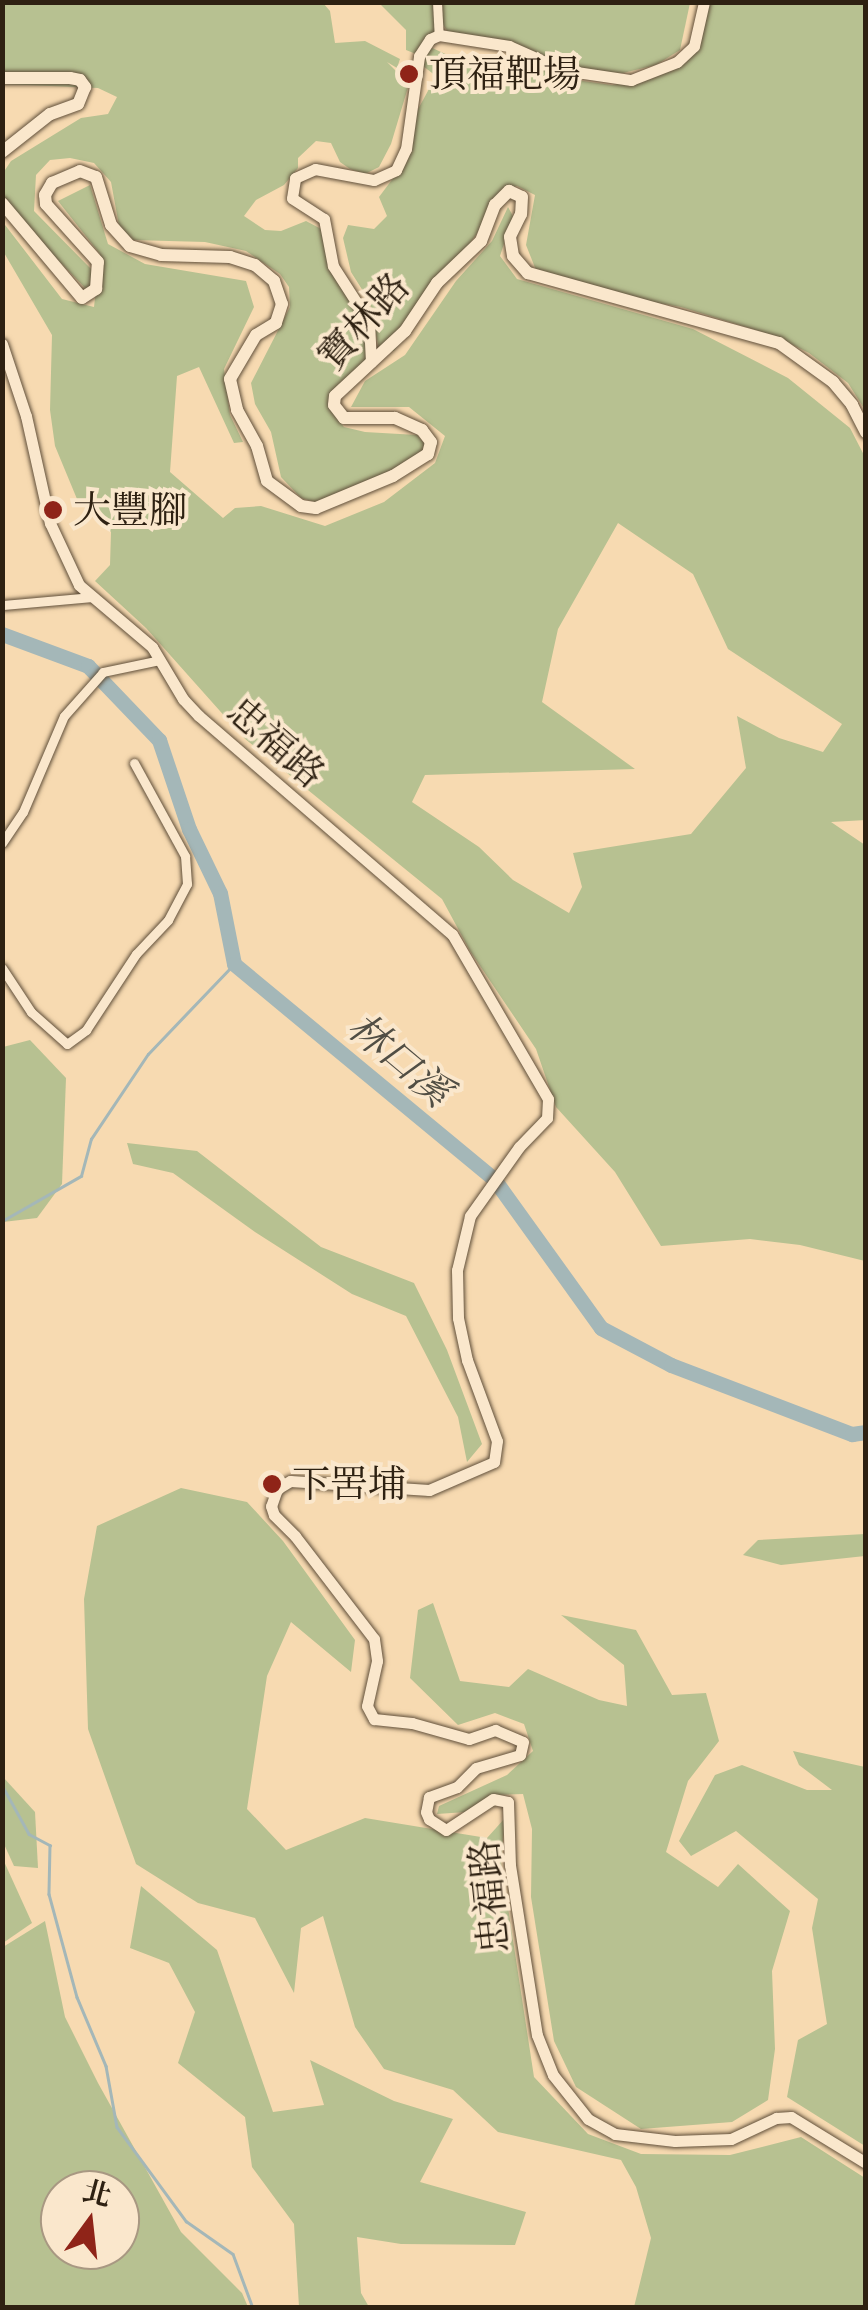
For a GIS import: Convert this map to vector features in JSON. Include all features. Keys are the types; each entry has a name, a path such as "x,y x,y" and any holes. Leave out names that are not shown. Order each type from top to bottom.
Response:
{"main road":[{"path":"2,78 70,78 85,84 78,104 50,114 2,152"},
{"name":"寶林路","path":"2,203 82,298 96,289 98,262 46,204 52,182 80,171 96,178 111,225 130,246 162,255 230,257 255,265 274,281 282,304 276,323 256,335 230,380 237,410 256,446 268,481 302,506 316,508 392,476 428,454 430,442 410,422 357,420 337,412 335,396 405,330 437,282 482,241 495,205 509,191 522,197 520,214 510,236 513,256 528,273 780,343 833,382 866,433"}],"street":[{"path":"436,2 440,34"},
{"path":"371,362 369,322 333,266 324,219 302,209 292,198 295,178 315,169 374,180 396,170 406,149 420,56 430,39 440,34 509,46 562,70 630,80 677,62 694,46 704,2"},
{"name":"忠福路","path":"2,344 26,416 50,524 71,573 91,597 132,625 199,716 452,934 548,1098 547,1118 519,1146 470,1216 456,1283 467,1360 497,1441 494,1462 429,1490 290,1481 278,1489 271,1506 274,1516 295,1536 374,1639 377,1660 368,1706 374,1718 412,1723 469,1740 495,1730 523,1742 520,1755 476,1768 456,1788 428,1797 426,1812 429,1819 446,1830 493,1800 508,1802 510,1866 537,2035 553,2075 588,2119 615,2134 675,2141 731,2139 776,2118 791,2117 866,2164"},
{"path":"2,605 91,597"},
{"path":"2,842 23,812 64,716 104,672 160,660"},
{"path":"2,968 31,1012 67,1044 86,1030 136,954 168,920 187,884 185,856 134,763"}],"green space":[{"path":"3,3 323,3 330,11 335,43 365,41 400,59 397,68 387,62 409,84 391,144 379,167 365,174 350,169 340,162 331,143 316,141 298,158 298,168 284,185 256,200 244,216 265,230 281,231 306,221 325,231 348,297 360,315 368,353 365,368 340,393 337,418 344,427 365,432 417,435 424,443 422,458 322,504 301,498 281,477 271,432 255,404 251,383 290,307 289,287 280,274 246,251 205,242 133,240 120,231 111,182 94,163 70,158 50,160 36,175 34,211 93,271 97,281 87,290 3,203 3,173 11,161 81,118 108,114 117,97 98,88 3,84"},
{"path":"379,3 433,3 437,30 416,54 406,50 406,30"},
{"path":"442,3 690,3 680,50 656,65 623,73 583,71 448,32 441,22"},
{"path":"703,3 865,3 865,410 848,383 809,353 775,336 681,307 607,294 536,270 526,245 535,195 517,186 509,188 394,351 379,350 370,302 351,272 343,238 348,225 374,229 387,216 379,197 397,173 416,113 436,76 423,66 428,46 502,80 516,71 513,61 612,85 651,79 683,63"},
{"path":"90,185 108,244 145,264 246,281 254,307 224,369 230,415 243,442 234,443 199,367 177,376 170,472 223,518 235,508 261,506 325,526 384,502 435,463 445,436 409,407 351,407 365,381 405,355 456,281 492,241 508,207 513,216 500,256 517,279 693,329 788,378 850,428 866,459 866,820 831,822 865,845 865,1261 800,1245 750,1239 661,1246 615,1172 556,1107 536,1049 470,951 442,899 244,738 146,628 95,581 110,565 111,532 77,499 55,446 50,410 52,335 3,251 2,221 62,299 94,307 100,254 58,201","holes":["618,523 693,574 728,649 842,724 823,752 779,738 737,716 746,768 691,834 573,853 582,887 569,913 513,880 479,847 412,802 425,775 635,769 542,702 558,629"]},
{"path":"30,1040 66,1078 62,1184 37,1218 3,1222 3,1047"},
{"path":"127,1143 197,1151 321,1247 414,1283 447,1350 482,1444 467,1462 458,1417 406,1316 352,1294 173,1173 133,1164"},
{"path":"181,1488 247,1502 283,1541 355,1640 351,1672 291,1622 267,1676 247,1809 286,1850 365,1818 487,1838 505,1818 501,1862 534,2077 588,2134 641,2154 730,2155 801,2137 865,2178 865,2307 634,2307 651,2238 636,2187 621,2160 498,2132 453,2090 384,2069 355,2027 323,1916 301,1928 294,1993 255,1918 198,1903 136,1864 88,1729 84,1599 97,1526"},
{"path":"865,1534 865,1556 781,1565 743,1555 758,1540"},
{"path":"433,1603 460,1681 509,1687 528,1669 599,1700 627,1706 624,1665 561,1615 636,1630 672,1695 706,1693 719,1741 688,1781 666,1852 718,1887 738,1864 790,1911 772,1971 775,2049 768,2100 732,2122 641,2129 576,2087 554,2041 531,1897 532,1829 523,1794 494,1795 466,1812 437,1814 439,1806 507,1775 533,1751 524,1724 495,1713 458,1725 410,1678 418,1610"},
{"path":"793,1751 865,1767 865,2146 787,2097 798,2040 827,2024 812,1928 818,1899 736,1831 691,1856 679,1841 715,1775 742,1765 807,1790 832,1790 799,1765"},
{"path":"3,1777 35,1812 38,1868 14,1866 3,1842"},
{"path":"2,1857 32,1923 3,1943 2,1943"},
{"path":"141,1886 217,1950 273,2112 324,2105 310,2060 394,2101 453,2119 420,2182 526,2212 515,2245 401,2244 357,2237 361,2293 369,2307 299,2307 294,2224 252,2167 245,2117 178,2063 195,2012 169,1963 130,1948"},
{"path":"45,1921 65,2017 98,2083 181,2232 242,2293 248,2307 3,2307 3,1947"}],"waterway":[{"name":"林口溪","path":"2,634 88,666 159,740 189,829 220,893 234,964 494,1179 601,1328 671,1365 852,1434 866,1432"},
{"path":"2,1221 81,1176 91,1139 148,1054 234,964"},
{"path":"2,1276 2,1339"},
{"path":"2,1785 29,1834 50,1845 49,1894 77,1997 106,2066 117,2127 186,2221 233,2254 253,2308"}],"place":[{"name":"頂福靶場","path":"409,74"},
{"name":"大豐腳","path":"53,510"},
{"name":"下罟埔","path":"272,1484"}]}
